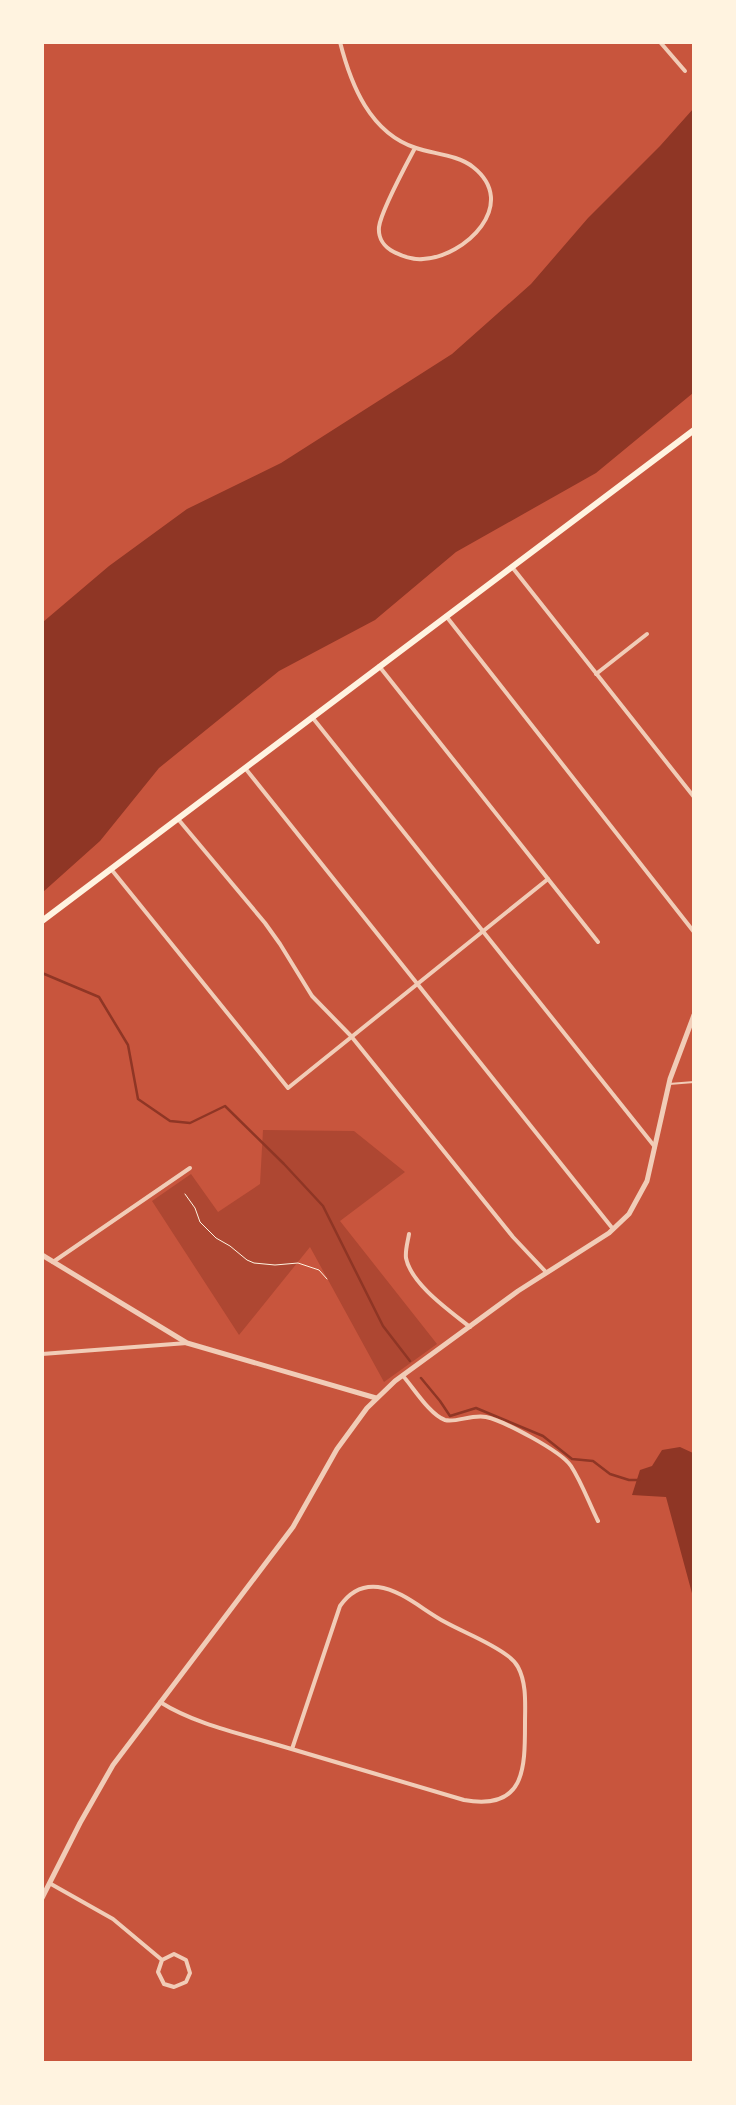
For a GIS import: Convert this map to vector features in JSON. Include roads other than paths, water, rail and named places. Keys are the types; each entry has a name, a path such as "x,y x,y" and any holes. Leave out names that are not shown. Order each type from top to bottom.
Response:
{"main road":[{"path":"42,921 694,430"}],"street":[{"path":"340,42 352,84 366,109 395,137 415,148 469,164 483,178 490,194 488,217 477,232 448,253 422,259 405,256 388,249 379,234 382,218 415,148"},
{"path":"660,42 685,71"},
{"path":"512,567 694,797"},
{"path":"446,616 694,932"},
{"path":"596,674 647,634"},
{"path":"379,666 598,942"},
{"path":"312,717 655,1147"},
{"path":"246,768 613,1229"},
{"path":"178,819 265,924 280,944 312,996 351,1036 507,1230 546,1272"},
{"path":"111,869 288,1088 548,879"},
{"path":"42,1898 51,1884 80,1823 113,1765 288,1533 300,1516 337,1449 356,1421 376,1398 403,1376 546,1272 613,1229 630,1214 642,1193 655,1147 669,1084 694,1016"},
{"path":"53,1262 190,1168"},
{"path":"409,1234 406,1259 419,1281 433,1298 470,1327"},
{"path":"42,1255 187,1343 376,1398"},
{"path":"42,1354 187,1343"},
{"path":"403,1376 434,1412 444,1420 471,1416 486,1417 521,1432 560,1456 570,1465 598,1521"},
{"path":"160,1702 189,1718 292,1749 464,1800 479,1803 503,1797 518,1784 524,1768 525,1695 522,1676 510,1657 437,1618 399,1594 378,1587 362,1588 349,1595 340,1606 292,1749"},
{"path":"51,1884 113,1919 162,1960"},
{"path":"174,1954 186,1960 190,1969 186,1982 174,1987 162,1981 158,1972 162,1960 174,1954"}],"lane":[{"path":"669,1084 694,1082"}],"waterway":[{"path":"42,973 99,997 128,1045 138,1099 170,1121 190,1123 225,1106 284,1164 323,1206 383,1326 410,1361"},
{"path":"421,1378 450,1416 476,1408 543,1436 572,1459 593,1461 610,1474 629,1480 639,1480"}]}
